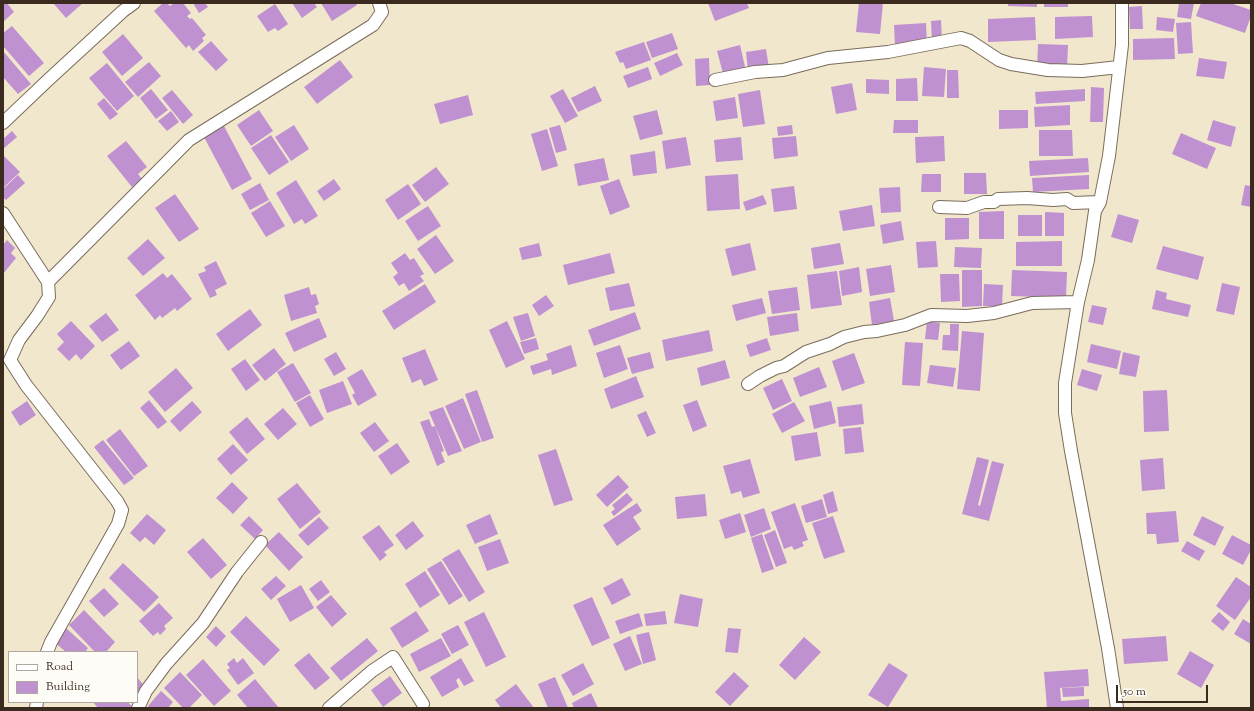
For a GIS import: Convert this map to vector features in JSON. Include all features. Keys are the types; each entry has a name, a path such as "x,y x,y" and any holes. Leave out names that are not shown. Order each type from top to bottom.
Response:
{"street":[{"path":"3,123 76,54 123,11 134,3"},
{"path":"48,282 189,140 373,25 382,12 379,3"},
{"path":"1117,708 1108,648 1071,451 1065,413 1065,383 1078,302 1088,260 1095,211 1100,202 1109,156 1122,45 1122,3"},
{"path":"715,80 756,72 783,70 828,58 888,52 961,38 970,41 999,60 1011,64 1048,70 1082,71 1119,67"},
{"path":"939,207 967,208 984,202 994,202 998,199 1027,198 1053,200 1067,198 1074,203 1100,202"},
{"path":"3,213 48,282 49,297 19,340 10,360 26,385 117,501 122,510 118,524 51,642 47,651"},
{"path":"748,384 776,368 784,366 806,352 830,344 844,336 905,325 931,315 967,316 994,313 1032,302 1078,302"},
{"path":"138,708 146,690 166,664 203,623 237,572 262,542"},
{"path":"329,708 372,671 393,657 423,704"}],"building":[{"path":"3,3 7,3 14,12 3,22"},
{"path":"53,3 83,3 66,18"},
{"path":"163,3 167,3 170,6 174,3 183,3 191,13 187,16 190,19 192,18 206,35 202,38 204,41 193,51 189,45 186,48 154,11"},
{"path":"193,3 205,3 208,7 199,13"},
{"path":"292,3 314,3 317,7 302,18"},
{"path":"321,3 356,3 357,5 332,21"},
{"path":"708,3 747,3 749,8 715,21"},
{"path":"859,3 883,3 880,34 856,32"},
{"path":"1008,3 1037,3 1037,7 1008,6"},
{"path":"1044,3 1068,3 1068,7 1044,7"},
{"path":"1179,3 1194,3 1191,19 1177,17"},
{"path":"1201,3 1230,3 1251,10 1251,16 1245,33 1196,16"},
{"path":"275,4 288,24 278,31 275,28 268,32 257,16"},
{"path":"1142,6 1143,29 1130,29 1129,7"},
{"path":"1092,16 1093,37 1055,39 1055,17"},
{"path":"1035,17 1036,40 988,42 988,19"},
{"path":"1157,17 1175,19 1173,32 1156,30"},
{"path":"941,20 942,40 932,41 931,21"},
{"path":"1191,22 1193,53 1178,54 1176,23"},
{"path":"926,23 927,44 895,46 894,25"},
{"path":"12,26 44,63 29,76 3,46 3,33"},
{"path":"672,33 678,49 652,58 646,42"},
{"path":"123,34 143,58 122,76 102,52"},
{"path":"1174,38 1175,59 1133,60 1133,39"},
{"path":"211,41 228,60 216,71 198,52"},
{"path":"644,42 651,60 626,69 623,62 620,63 615,52"},
{"path":"1038,44 1068,45 1067,69 1037,68"},
{"path":"740,45 746,71 724,77 717,51"},
{"path":"766,49 769,68 748,71 746,52"},
{"path":"3,51 31,84 18,94 3,77"},
{"path":"677,53 683,65 660,76 654,63"},
{"path":"709,58 710,85 696,86 695,59"},
{"path":"1199,58 1227,62 1224,79 1196,76"},
{"path":"340,60 353,77 317,104 304,87"},
{"path":"149,62 161,76 138,97 125,82"},
{"path":"107,63 134,96 117,111 89,78"},
{"path":"648,67 652,79 628,88 623,76"},
{"path":"924,67 946,69 944,97 922,96"},
{"path":"947,70 958,70 959,98 947,98"},
{"path":"917,78 918,101 896,101 896,79"},
{"path":"866,79 889,80 889,94 866,93"},
{"path":"852,83 857,110 836,114 831,87"},
{"path":"595,86 602,101 578,112 571,98"},
{"path":"1091,87 1104,88 1103,122 1090,122"},
{"path":"151,89 168,110 156,119 140,98"},
{"path":"563,89 578,116 565,123 550,96"},
{"path":"1085,89 1085,101 1036,104 1035,92"},
{"path":"172,90 193,115 183,124 162,98"},
{"path":"760,90 765,124 743,127 738,94"},
{"path":"468,95 473,115 440,124 434,104"},
{"path":"735,97 738,118 716,121 713,101"},
{"path":"104,98 118,114 110,120 97,104"},
{"path":"1070,105 1070,125 1035,127 1034,107"},
{"path":"259,110 273,131 251,146 237,125"},
{"path":"657,110 663,134 640,140 633,116"},
{"path":"999,110 1028,110 1028,128 999,129"},
{"path":"171,111 179,122 167,131 158,121"},
{"path":"894,120 918,120 918,133 893,133"},
{"path":"1213,120 1236,127 1231,147 1207,140"},
{"path":"294,125 309,149 291,161 275,137"},
{"path":"560,125 567,150 556,153 549,128"},
{"path":"792,125 793,134 778,136 777,127"},
{"path":"224,126 252,179 232,190 204,137"},
{"path":"547,129 558,166 542,171 531,134"},
{"path":"1039,130 1072,130 1073,156 1039,156"},
{"path":"12,131 17,137 3,149 3,139"},
{"path":"1181,133 1216,148 1207,169 1172,154"},
{"path":"271,135 289,162 269,175 251,148"},
{"path":"796,136 798,156 774,159 772,138"},
{"path":"944,136 945,161 916,163 915,137"},
{"path":"686,137 691,165 666,169 662,141"},
{"path":"741,137 743,160 716,162 714,140"},
{"path":"126,141 147,167 138,174 142,179 132,187 107,156"},
{"path":"655,151 657,173 633,176 630,155"},
{"path":"3,155 20,172 3,188"},
{"path":"604,158 609,180 578,186 574,164"},
{"path":"1088,158 1089,172 1030,176 1029,161"},
{"path":"436,167 449,184 425,202 412,185"},
{"path":"964,173 986,173 987,194 964,194"},
{"path":"738,174 740,209 707,211 705,176"},
{"path":"922,174 941,174 941,192 921,192"},
{"path":"18,175 25,183 6,200 3,197 3,189"},
{"path":"1089,175 1089,189 1033,192 1032,178"},
{"path":"334,179 341,189 324,201 317,191"},
{"path":"619,179 630,207 610,215 600,186"},
{"path":"296,180 318,216 305,224 302,219 294,224 276,193"},
{"path":"260,183 269,200 250,210 241,194"},
{"path":"408,184 421,204 398,220 385,200"},
{"path":"1245,185 1251,186 1251,207 1241,205"},
{"path":"794,186 797,209 774,212 771,189"},
{"path":"900,187 901,212 881,213 879,188"},
{"path":"175,194 199,229 179,242 155,208"},
{"path":"763,195 767,204 746,211 743,202"},
{"path":"270,201 285,226 266,237 251,213"},
{"path":"872,205 875,226 843,231 839,211"},
{"path":"428,206 441,226 418,241 405,221"},
{"path":"1004,211 1004,239 979,239 979,212"},
{"path":"1045,212 1064,213 1064,236 1045,236"},
{"path":"1118,214 1139,220 1132,243 1111,237"},
{"path":"1018,215 1042,215 1042,236 1018,236"},
{"path":"945,218 969,218 969,239 945,240"},
{"path":"901,221 904,240 883,244 880,225"},
{"path":"436,235 454,261 435,274 417,249"},
{"path":"148,239 165,258 143,276 127,258"},
{"path":"7,240 15,248 11,253 16,258 3,274 3,245"},
{"path":"936,241 938,267 918,268 916,242"},
{"path":"1062,241 1062,266 1016,266 1016,242"},
{"path":"539,243 542,256 522,260 519,248"},
{"path":"750,243 756,270 732,276 725,249"},
{"path":"840,243 844,264 814,269 811,248"},
{"path":"1163,246 1204,257 1198,280 1156,269"},
{"path":"955,247 982,248 981,268 954,267"},
{"path":"405,253 410,260 414,258 424,274 420,276 424,281 409,291 404,283 399,286 393,277 398,273 391,263"},
{"path":"610,253 615,273 568,285 563,265"},
{"path":"216,261 227,284 215,290 217,295 210,298 198,274 206,271 204,267"},
{"path":"891,265 895,292 870,296 866,269"},
{"path":"859,267 862,292 842,296 839,271"},
{"path":"962,270 982,270 982,306 962,307"},
{"path":"1012,270 1067,272 1066,298 1011,296"},
{"path":"837,271 842,305 811,309 807,275"},
{"path":"163,273 167,278 172,274 192,299 177,311 175,308 162,318 160,315 155,320 135,295"},
{"path":"940,274 959,274 960,301 941,302"},
{"path":"629,283 635,306 610,311 605,288"},
{"path":"1222,283 1240,287 1234,315 1216,311"},
{"path":"425,284 436,302 394,330 382,311"},
{"path":"984,284 1003,285 1002,306 983,306"},
{"path":"309,287 311,295 316,294 319,304 315,306 317,313 291,321 284,295"},
{"path":"797,287 800,310 772,314 768,291"},
{"path":"1156,290 1167,293 1166,299 1191,305 1188,317 1152,309"},
{"path":"546,295 554,306 539,316 532,305"},
{"path":"762,298 766,313 736,321 732,305"},
{"path":"890,298 894,321 872,325 869,302"},
{"path":"1092,305 1107,308 1103,325 1088,322"},
{"path":"250,309 262,325 228,351 216,334"},
{"path":"635,312 641,329 594,346 588,330"},
{"path":"106,313 119,330 102,342 89,326"},
{"path":"528,313 535,336 521,341 513,317"},
{"path":"797,313 799,331 770,336 767,317"},
{"path":"319,318 327,337 294,352 285,333"},
{"path":"71,321 95,346 81,360 76,354 69,361 57,349 64,342 57,334"},
{"path":"507,321 525,359 506,368 489,330"},
{"path":"927,321 940,323 938,340 925,339"},
{"path":"950,324 959,324 958,351 942,350 943,335 950,335"},
{"path":"709,330 713,351 666,361 662,340"},
{"path":"962,331 984,333 980,391 957,389"},
{"path":"536,338 539,349 524,354 520,342"},
{"path":"767,338 771,350 750,357 746,345"},
{"path":"129,341 140,356 121,370 110,355"},
{"path":"905,342 923,343 920,386 902,385"},
{"path":"1091,344 1121,351 1117,369 1087,362"},
{"path":"571,345 577,366 552,375 551,369 533,375 530,366 548,360 546,354"},
{"path":"620,345 628,369 604,378 596,353"},
{"path":"274,348 286,364 265,381 252,365"},
{"path":"425,349 438,380 424,386 421,379 412,383 402,358"},
{"path":"336,352 346,369 334,376 324,359"},
{"path":"650,352 654,368 632,374 627,358"},
{"path":"1123,352 1140,356 1136,377 1119,374"},
{"path":"854,353 865,383 842,391 832,361"},
{"path":"245,359 260,380 246,391 231,369"},
{"path":"725,360 730,378 701,386 697,368"},
{"path":"293,363 311,393 295,402 277,372"},
{"path":"930,365 956,368 953,387 927,383"},
{"path":"819,367 827,387 800,397 793,378"},
{"path":"176,368 193,388 165,412 148,392"},
{"path":"362,369 377,395 358,406 352,395 355,393 347,378"},
{"path":"1082,369 1102,375 1097,391 1077,385"},
{"path":"636,376 644,397 611,409 604,389"},
{"path":"782,379 792,401 773,410 763,388"},
{"path":"343,381 352,404 327,413 319,390"},
{"path":"477,390 494,438 482,442 465,394"},
{"path":"1167,390 1169,431 1144,432 1143,391"},
{"path":"310,395 324,419 310,427 296,403"},
{"path":"463,398 481,442 464,449 445,406"},
{"path":"149,400 167,422 158,429 140,408"},
{"path":"697,400 707,426 693,432 683,405"},
{"path":"27,401 36,415 20,426 11,412"},
{"path":"192,401 202,412 180,432 170,421"},
{"path":"831,401 836,423 814,429 809,406"},
{"path":"794,402 805,421 782,433 772,414"},
{"path":"862,404 864,424 839,427 837,407"},
{"path":"443,407 462,451 448,456 429,412"},
{"path":"283,408 297,424 278,440 264,424"},
{"path":"646,411 656,433 647,437 637,415"},
{"path":"247,417 265,439 247,454 229,432"},
{"path":"429,419 432,427 435,426 444,451 441,452 445,462 437,466 420,422"},
{"path":"375,422 389,441 374,452 360,433"},
{"path":"861,427 864,452 845,454 843,429"},
{"path":"120,429 148,466 134,476 106,440"},
{"path":"817,432 821,456 795,461 791,436"},
{"path":"103,440 134,478 124,485 94,447"},
{"path":"397,443 410,462 391,475 378,456"},
{"path":"233,444 248,460 231,475 217,459"},
{"path":"556,449 573,500 554,506 538,455"},
{"path":"977,457 989,460 978,505 980,506 992,461 1004,464 989,521 962,514"},
{"path":"1163,458 1165,489 1142,491 1140,460"},
{"path":"750,459 760,493 743,498 741,491 731,494 723,466"},
{"path":"618,475 629,487 607,507 596,495"},
{"path":"232,482 248,498 233,514 216,498"},
{"path":"297,483 321,512 300,529 277,499"},
{"path":"833,491 838,511 828,514 823,495"},
{"path":"627,493 633,500 614,516 611,512 615,509 612,505"},
{"path":"705,494 707,516 677,519 675,497"},
{"path":"822,499 827,517 806,523 801,506"},
{"path":"637,503 642,511 633,517 641,529 617,546 603,525"},
{"path":"795,503 808,540 802,542 804,546 794,550 792,546 784,549 771,512"},
{"path":"764,508 771,529 751,537 744,515"},
{"path":"1176,511 1179,542 1157,544 1156,534 1147,534 1146,513"},
{"path":"740,513 746,532 725,539 719,520"},
{"path":"147,514 166,530 154,545 145,537 140,542 130,533"},
{"path":"490,514 498,534 475,544 466,525"},
{"path":"249,516 263,530 255,539 240,525"},
{"path":"833,516 845,552 824,559 812,523"},
{"path":"1202,516 1224,527 1215,546 1193,535"},
{"path":"319,517 329,528 308,546 298,535"},
{"path":"413,521 424,536 406,550 395,535"},
{"path":"379,525 394,545 384,552 387,555 380,561 362,537"},
{"path":"775,530 787,563 776,567 764,535"},
{"path":"279,532 303,557 289,571 265,545"},
{"path":"762,534 774,569 762,573 751,538"},
{"path":"1232,535 1251,545 1251,550 1243,565 1222,554"},
{"path":"203,538 227,565 211,579 187,552"},
{"path":"500,539 509,563 487,571 478,547"},
{"path":"1187,541 1205,551 1199,561 1181,551"},
{"path":"459,549 485,592 469,602 442,559"},
{"path":"441,561 463,596 449,605 427,569"},
{"path":"123,563 159,597 144,612 109,578"},
{"path":"425,571 440,595 420,608 405,584"},
{"path":"276,576 286,586 271,600 261,589"},
{"path":"1236,577 1251,587 1251,597 1235,620 1216,606"},
{"path":"622,578 631,595 612,605 603,588"},
{"path":"321,580 330,592 318,601 309,589"},
{"path":"301,585 314,608 290,622 277,599"},
{"path":"104,588 119,604 104,617 89,601"},
{"path":"680,594 703,599 698,627 674,623"},
{"path":"331,595 347,614 332,627 316,607"},
{"path":"592,597 610,638 592,646 573,605"},
{"path":"159,603 173,618 164,626 166,629 160,635 158,632 153,636 139,621"},
{"path":"84,610 115,642 107,651 94,651 69,625"},
{"path":"416,611 429,631 402,648 390,628"},
{"path":"665,611 667,624 646,626 644,614"},
{"path":"484,612 506,657 486,667 464,622"},
{"path":"1219,612 1230,622 1223,631 1211,621"},
{"path":"639,613 643,626 620,634 615,621"},
{"path":"246,616 280,650 264,666 230,632"},
{"path":"1243,619 1251,624 1251,644 1234,634"},
{"path":"458,625 469,645 452,654 441,634"},
{"path":"216,626 226,636 216,647 206,637"},
{"path":"66,628 88,648 86,651 65,651 54,642"},
{"path":"728,628 741,629 738,653 725,652"},
{"path":"649,632 656,660 643,664 636,635"},
{"path":"630,636 642,664 625,671 613,644"},
{"path":"1166,636 1168,661 1124,664 1122,639"},
{"path":"804,637 821,652 795,680 779,665"},
{"path":"367,638 378,651 341,681 330,668"},
{"path":"441,638 451,656 419,672 410,654"},
{"path":"1190,651 1214,665 1201,688 1177,674"},
{"path":"309,653 330,678 315,690 294,665"},
{"path":"234,658 237,663 243,658 254,673 238,685 227,670 230,668 227,664"},
{"path":"461,658 474,681 464,686 459,678 456,680 459,687 442,697 430,677"},
{"path":"203,659 231,691 214,706 186,675"},
{"path":"583,663 594,684 573,696 561,675"},
{"path":"889,663 908,675 888,707 868,695"},
{"path":"1088,669 1089,686 1060,688 1061,701 1089,699 1089,708 1047,708 1044,672"},
{"path":"180,672 202,695 189,708 183,708 164,688"},
{"path":"734,672 749,686 730,706 715,692"},
{"path":"390,676 402,693 383,707 371,690"},
{"path":"555,677 568,708 548,708 538,684"},
{"path":"138,678 145,687 138,693"},
{"path":"255,679 279,708 248,708 237,695"},
{"path":"516,684 534,708 501,708 495,700"},
{"path":"1084,687 1084,696 1063,697 1062,688"},
{"path":"161,691 173,702 168,708 150,708 148,706"},
{"path":"591,693 598,708 574,708 572,703"},
{"path":"94,703 129,703 133,708 98,708"}]}
